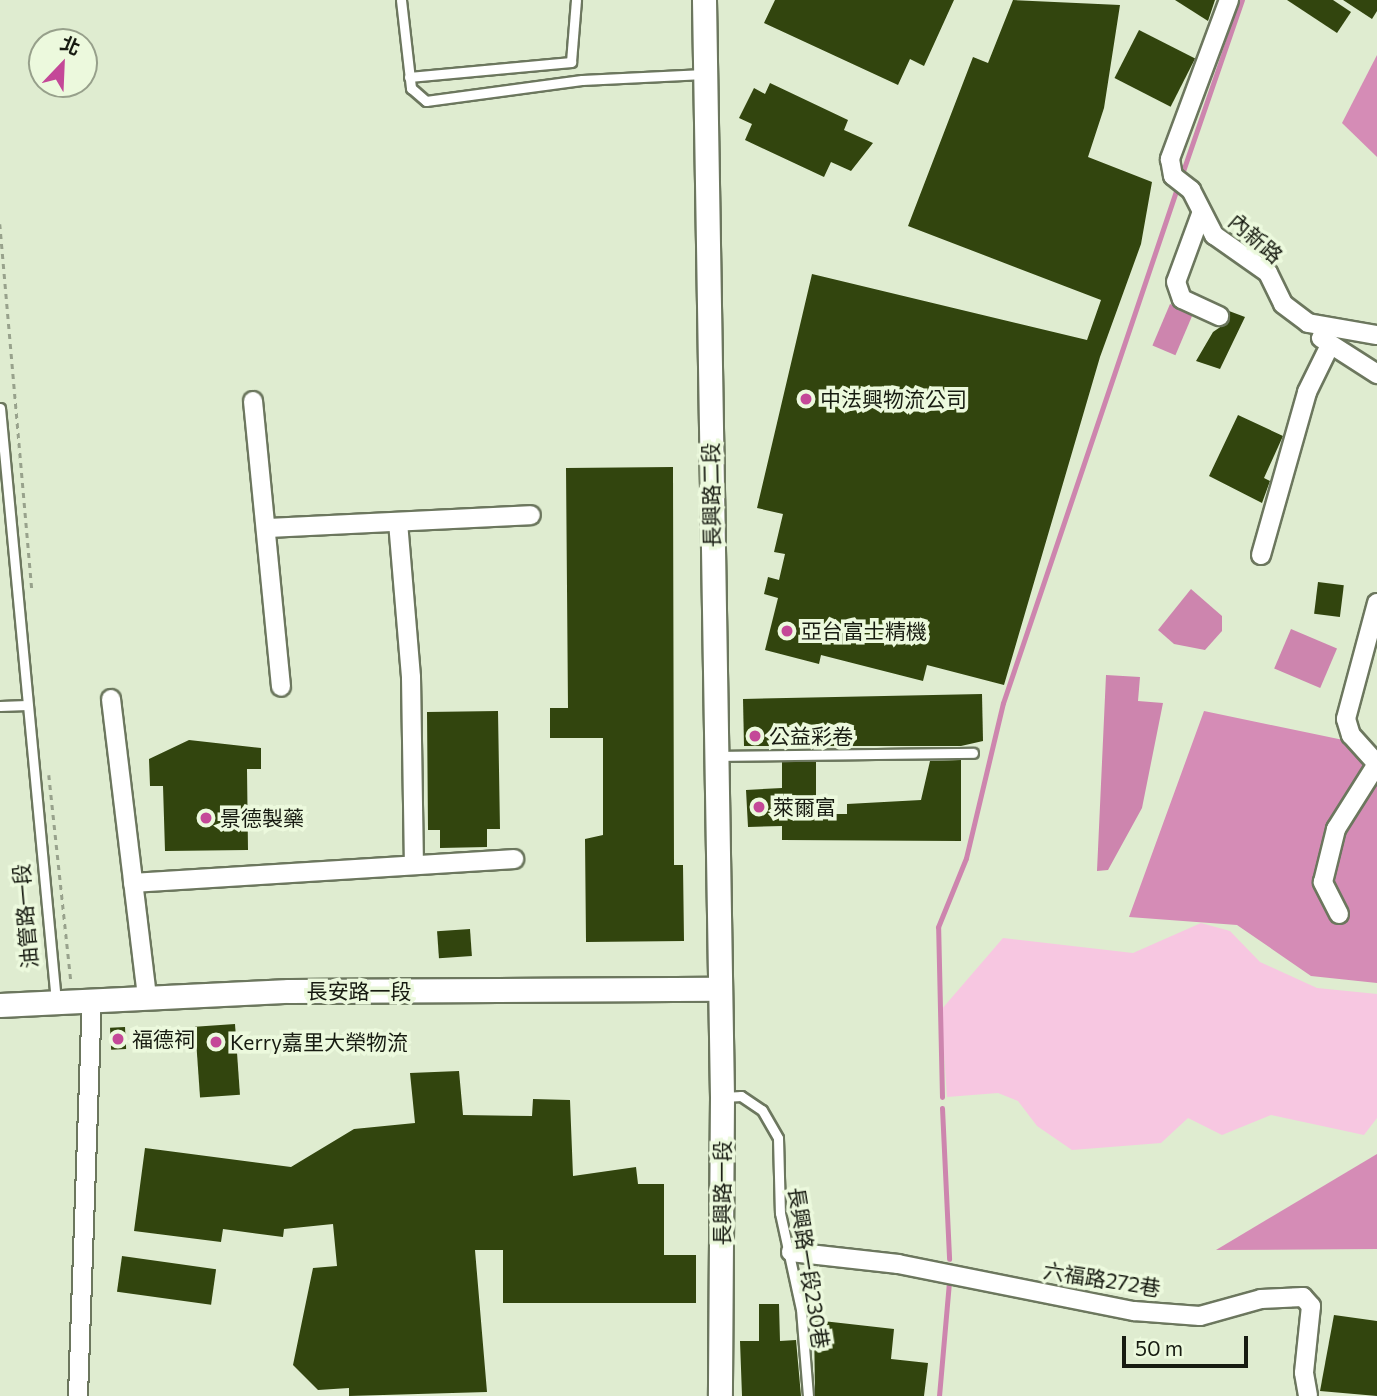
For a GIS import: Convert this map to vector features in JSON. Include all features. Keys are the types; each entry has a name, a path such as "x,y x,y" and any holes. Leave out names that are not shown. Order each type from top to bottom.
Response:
{"street":[{"name":"長興路二段","path":"704,0 718,757 718,989"},
{"name":"內新路","path":"1229,0 1170,159 1173,176 1191,190 1214,235 1268,272 1283,304 1317,325 1377,335"},
{"path":"1201,214 1176,282 1182,299 1219,316"},
{"path":"1317,325 1329,347 1377,374"},
{"path":"1261,555 1307,392 1329,347"},
{"path":"253,401 281,687"},
{"path":"267,528 531,515"},
{"path":"398,522 411,677 414,865"},
{"path":"1339,914 1323,882 1336,829 1377,764 1351,735 1346,719 1377,604"},
{"path":"111,699 147,998"},
{"path":"133,883 514,859"},
{"name":"長安路一段","path":"0,1004 147,998 718,989"},
{"name":"長興路一段","path":"718,989 722,1097 720,1396"},
{"path":"78,1396 92,1001"},
{"name":"六福路272巷","path":"791,1252 898,1264 1134,1311 1200,1316 1261,1298 1303,1297 1311,1306 1308,1396"}],"lane":[{"path":"401,0 409,77 416,96 426,101 582,80 704,75"},
{"path":"409,77 571,62 576,0"},
{"name":"油管路一段","path":"0,408 56,1002"},
{"path":"0,706 27,705"},
{"path":"718,757 973,753"},
{"name":"長興路一段230巷","path":"722,1097 741,1096 762,1110 778,1138 780,1213 791,1252 808,1396"}],"shaded area":[{"path":"1377,55 1377,157 1342,123"},
{"path":"1170,304 1193,314 1175,355 1152,345"},
{"path":"1191,589 1222,616 1222,631 1205,650 1174,644 1158,630"},
{"path":"1291,629 1337,649 1320,688 1274,669"},
{"path":"1106,675 1140,677 1138,701 1163,703 1142,808 1108,870 1097,871"},
{"path":"1204,711 1377,747 1377,983 1311,976 1237,925 1129,917"},
{"path":"1201,923 1230,931 1260,962 1317,988 1377,994 1377,1118 1364,1135 1271,1115 1222,1135 1188,1118 1161,1143 1072,1150 1037,1126 1018,1101 998,1093 947,1097 941,1010 1003,938 1133,953"},
{"path":"1377,1154 1377,1249 1216,1250"}],"building":[{"path":"775,0 954,0 924,66 910,59 898,85 764,23"},
{"path":"1013,0 1120,5 1104,108 1088,157 1152,182 1141,244 1100,357 1004,685 927,665 923,681 821,655 819,664 765,650 778,598 764,594 768,577 779,580 785,554 774,552 783,514 757,508 812,274 1087,340 1101,300 908,226 973,57 988,63"},
{"path":"1175,0 1215,0 1208,21"},
{"path":"1287,0 1333,0 1351,12 1337,33"},
{"path":"1343,0 1377,0 1377,11 1372,19"},
{"path":"1139,30 1195,59 1171,107 1114,78"},
{"path":"770,83 848,120 844,130 873,143 851,171 831,162 824,177 745,140 752,124 739,118 754,88 765,94"},
{"path":"1229,311 1245,317 1220,369 1196,361 1213,332 1229,321"},
{"path":"1238,415 1283,436 1264,478 1270,481 1262,503 1209,476"},
{"path":"673,467 674,865 683,865 684,941 586,942 585,839 603,835 603,738 550,738 550,708 568,708 566,468"},
{"path":"1318,582 1344,585 1340,617 1314,614"},
{"path":"982,694 983,741 961,746 744,746 743,699"},
{"path":"498,711 500,829 487,829 487,847 440,848 440,830 428,830 427,712"},
{"name":"景德製藥","path":"189,740 261,748 261,769 247,769 248,850 165,851 163,786 150,786 149,759"},
{"path":"961,760 961,841 782,840 782,826 748,827 746,790 782,788 782,762 816,762 816,814 847,814 847,804 921,800 930,761"},
{"path":"470,929 472,956 439,958 437,931"},
{"name":"Kerry嘉里大榮物流","path":"235,1024 240,1095 200,1098 195,1027"},
{"name":"福德祠","path":"125,1027 126,1049 111,1050 110,1028"},
{"path":"459,1071 463,1115 532,1116 533,1099 570,1100 573,1176 636,1167 638,1184 664,1184 664,1255 696,1255 696,1303 503,1303 503,1250 475,1250 487,1392 349,1396 349,1388 318,1390 293,1365 313,1268 337,1266 333,1224 284,1229 283,1237 223,1229 221,1242 134,1231 145,1148 291,1167 354,1129 415,1123 410,1073"},
{"path":"122,1256 216,1269 211,1305 117,1292"},
{"path":"759,1304 779,1304 780,1341 796,1340 801,1396 742,1396 740,1341 759,1341"},
{"path":"1334,1315 1377,1321 1377,1396 1320,1391"},
{"path":"814,1320 894,1329 891,1359 928,1363 924,1396 815,1396"}],"waterway":[{"path":"1182,174 1242,0"},
{"path":"942,1097 938,927 966,858 1003,703 1177,188"},
{"path":"942,1108 949,1259"},
{"path":"939,1396 949,1282"}],"place":[{"name":"中法興物流公司","path":"806,399"},
{"name":"亞台富士精機","path":"787,631"},
{"name":"公益彩卷","path":"755,736"},
{"name":"萊爾富","path":"759,807"},
{"name":"景德製藥","path":"206,818"},
{"name":"福德祠","path":"118,1039"},
{"name":"Kerry嘉里大榮物流","path":"216,1042"}]}
